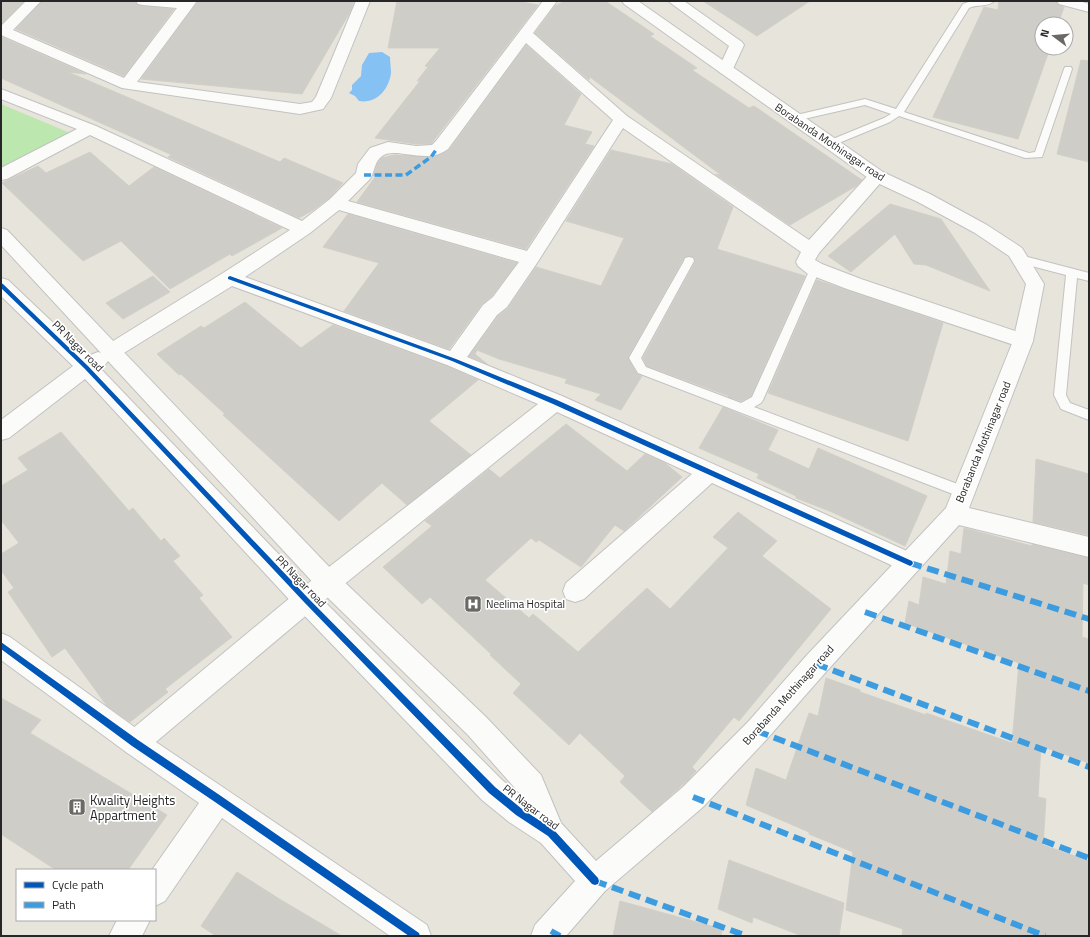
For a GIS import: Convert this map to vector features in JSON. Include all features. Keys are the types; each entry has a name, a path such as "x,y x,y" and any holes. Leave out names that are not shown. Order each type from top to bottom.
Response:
{"street":[{"path":"34,1 2,31 127,85 300,109 317,106 323,98 363,1"},
{"path":"143,1 188,3"},
{"path":"1,432 86,367 230,278 304,229 336,203 364,175 366,164 376,152 388,147 416,151 436,150 442,145 550,1"},
{"name":"Borabanda Mothinagar road","path":"546,936 595,881 693,798 757,731 816,664 910,563 959,503 1024,341 1035,284 1016,252 981,229 924,198 877,176 629,1"},
{"path":"675,1 737,45 726,70"},
{"path":"1064,1 1089,8"},
{"path":"127,85 188,3"},
{"path":"525,34 621,118 811,250"},
{"path":"1,94 90,129 304,229"},
{"path":"454,360 490,310 500,302 531,259 621,118"},
{"path":"1,175 90,129"},
{"path":"877,176 811,250 805,262 815,269 854,284 1024,341"},
{"path":"336,203 531,259"},
{"name":"PR Nagar road","path":"1,234 328,582 477,726 531,785 550,833"},
{"path":"230,278 454,360 555,402 910,563"},
{"name":"PR Nagar road","path":"1,285 86,367 306,600 492,790 519,812 550,833 595,881"},
{"path":"135,743 328,582 555,402"},
{"path":"575,591 710,472"},
{"path":"959,503 1089,547"},
{"path":"1,645 135,743 416,936"},
{"path":"156,890 218,799"},
{"path":"124,936 134,921"}],"lane":[{"path":"831,143 887,120 898,113 966,6 973,2 989,2"},
{"path":"795,118 865,102 1028,156 1039,155 1068,69"},
{"path":"1020,259 1089,277"},
{"path":"689,261 635,358 642,370 742,408 959,503"},
{"path":"742,408 757,400 815,269"},
{"path":"1072,272 1060,395 1065,406 1089,415"}],"green space":[{"path":"1,104 70,133 1,168"}],"water":[{"path":"382,52 390,57 391,73 388,85 377,98 359,101 355,96 349,93 352,90 352,85 361,76 362,65 369,53"}],"building":[{"path":"1,1 24,1 1,24"},
{"path":"42,1 135,1 138,5 174,9 124,76 16,29"},
{"path":"198,1 354,1 350,12 302,94 141,79"},
{"path":"397,1 516,1 538,5 431,144 416,144 375,138 420,81 417,81 428,67 425,66 440,48 388,48"},
{"path":"565,1 605,1 654,34 650,36 697,68 692,70 749,108 754,106 862,180 856,186 790,225 715,174 721,175 590,77 589,80 535,33 555,6"},
{"path":"703,1 810,1 757,36"},
{"path":"999,1 1056,1 1059,5 1064,7 1061,16 1034,16 1034,56 1047,56 1018,139 933,117 984,7 998,10"},
{"path":"1,37 86,74 68,72 280,162 284,158 343,183 329,198 299,218 168,157 172,155 1,78"},
{"path":"526,45 581,94 564,125 592,132 585,144 594,146 526,249 357,202 378,173 373,176 378,163 382,158 394,155 431,157 440,155 449,150"},
{"path":"1081,60 1089,61 1089,162 1057,154"},
{"path":"611,150 672,164 733,207 717,249 805,276 751,396 741,401 728,397 729,396 647,366 643,358 695,262 694,258 689,256 684,258 628,357 637,374 642,376 621,410 595,400 601,394 565,383 567,379 499,359 477,350 475,354 487,364 469,356 498,316 508,308 536,267 601,286 624,238 566,221"},
{"path":"90,152 129,186 154,167 282,228 232,256 230,254 170,289 121,241 83,261 2,183 38,166 46,173"},
{"path":"890,204 941,219 990,291 926,265 914,264 895,234 851,272 828,256"},
{"path":"348,214 517,263 492,296 482,304 449,349 344,311 379,263 323,247"},
{"path":"153,276 170,292 123,319 106,303"},
{"path":"817,280 943,323 908,441 768,393"},
{"path":"245,302 301,348 333,325 446,366 478,380 429,421 471,455 407,505 382,483 339,521 223,415 225,414 157,354 201,326 204,328"},
{"path":"723,407 778,430 768,450 809,469 818,448 927,496 905,546 832,512 796,498 796,496 757,478 759,474 699,448"},
{"path":"566,424 627,471 645,454 665,463 682,477 624,531 615,525 581,567 539,540 536,542 531,538 485,580 529,618 533,614 578,652 647,588 670,609 728,548 713,537 738,512 777,541 762,556 831,609 739,721 734,717 692,767 696,771 652,812 620,782 625,776 580,733 569,745 513,693 521,684 490,655 491,654 430,597 422,604 383,567 432,526 425,521 489,469 500,478"},
{"path":"61,432 129,511 133,508 161,541 164,538 180,556 173,561 203,595 199,598 232,637 165,689 168,692 130,722 107,706 65,648 52,657 8,592 14,588 1,570 1,554 19,543 1,520 1,486 28,470 18,458"},
{"path":"1036,459 1089,474 1089,535 1033,522"},
{"path":"964,528 1032,546 1032,544 1089,558 1089,585 1083,583 1082,637 1089,639 1089,763 1041,746 1038,797 1046,799 1043,845 1089,861 1089,936 902,936 903,929 846,910 853,852 809,834 809,832 746,805 756,768 786,780 809,713 818,716 826,678 860,690 860,692 1012,743 1019,663 905,623 909,601 919,605 923,577 946,584 950,551 961,554"},
{"name":"Kwality Heights Appartment","path":"1,698 41,720 30,733 167,815 129,869 54,869 1,834"},
{"path":"729,860 844,903 839,936 802,936 753,917 752,923 718,909"},
{"path":"237,872 342,936 216,936 201,926"},
{"path":"620,901 722,929 721,936 613,936"}],"marked path":[{"path":"364,175 406,175 431,157 436,150"},
{"path":"910,563 1089,619"},
{"path":"865,612 1089,691"},
{"path":"816,664 1089,767"},
{"path":"757,731 1089,858"},
{"path":"693,797 1045,936"},
{"path":"595,881 747,936"},
{"path":"551,931 560,936"}],"cycle path":[{"path":"230,278 454,360 555,402 910,563"},
{"path":"1,285 86,367 306,600 492,790 519,812 551,833 595,881"},
{"path":"1,645 135,743 416,936"}],"place":[{"name":"Neelima Hospital","path":"473,604"},
{"name":"Kwality Heights Appartment","path":"77,807"}]}
